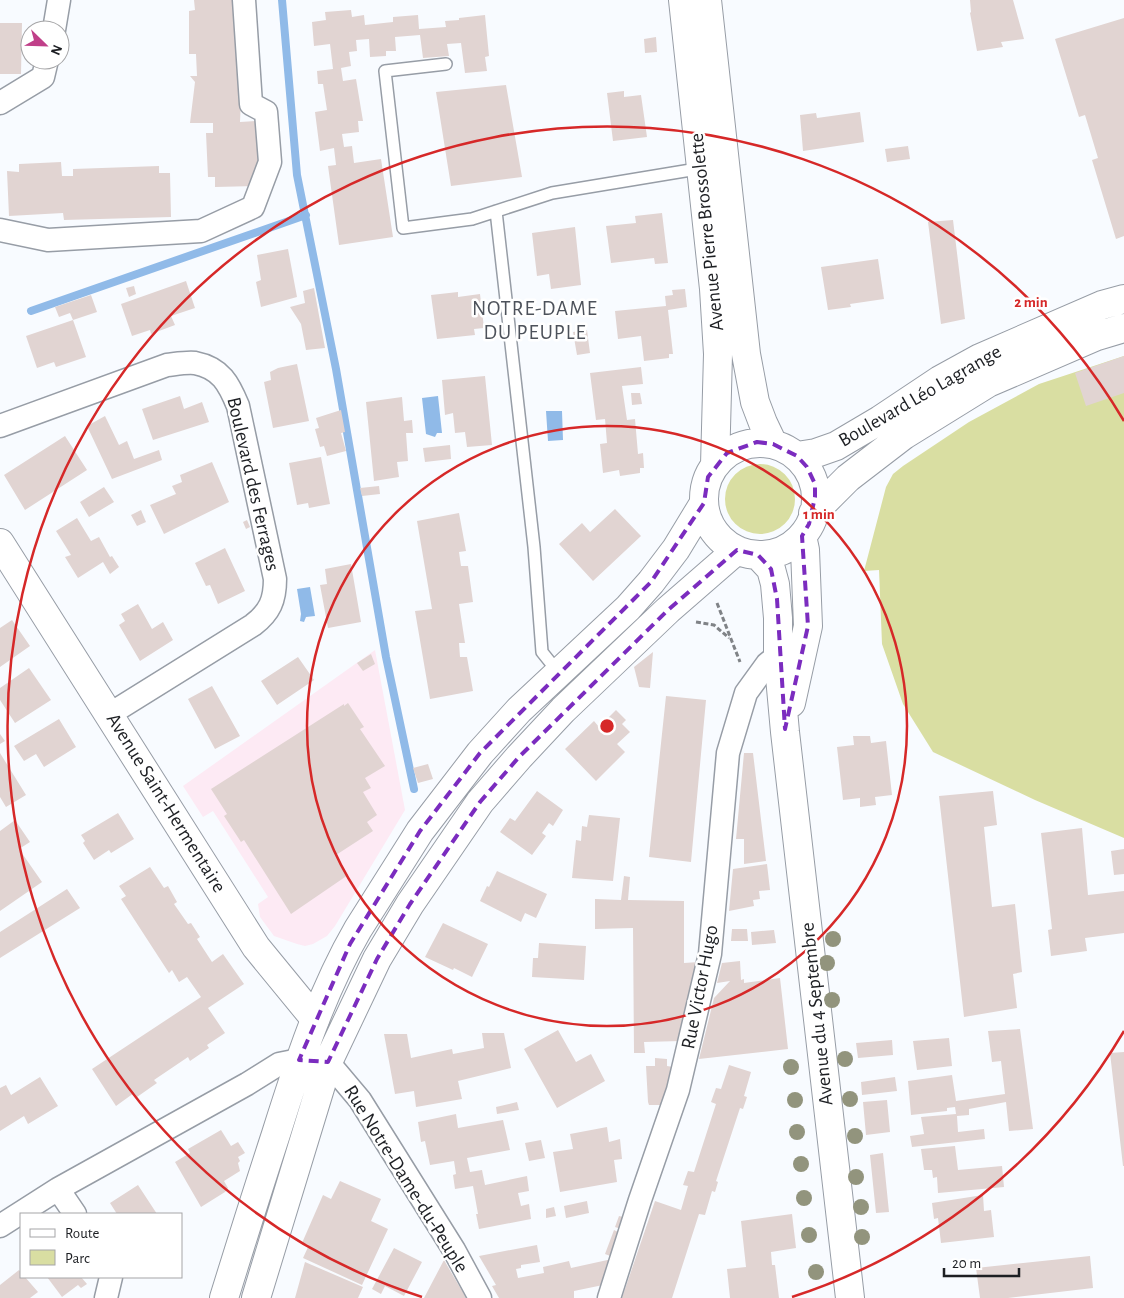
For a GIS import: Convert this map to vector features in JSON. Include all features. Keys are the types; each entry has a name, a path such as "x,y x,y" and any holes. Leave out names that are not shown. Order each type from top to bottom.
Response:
{"main road":[{"name":"Avenue Pierre Brossolette","path":"684,0 755,402 773,444"},
{"name":"Avenue Pierre Brossolette","path":"707,0 714,289 718,354 715,465"},
{"name":"Boulevard Léo Lagrange","path":"797,456 816,453 836,446 880,420 940,380 980,358 1102,305 1124,299"},
{"name":"Boulevard Léo Lagrange","path":"808,524 848,478 904,435 988,383 1098,336 1124,328"},
{"path":"785,729 808,626 805,550 808,524 816,497 815,484 807,467 786,448 757,442 741,446 727,453 715,465 708,477 704,490 707,518 714,531 724,542 748,552 775,553 790,546 808,524"},
{"path":"224,1298 299,1060 315,1019 350,944 420,831 480,753 519,710 628,608 676,549 704,503"},
{"name":"Avenue Saint-Hermentaire","path":"0,543 262,954 315,1019 328,1062"},
{"path":"256,1298 328,1062 377,959 410,904 480,802 519,757 564,710 668,610 748,552"},
{"name":"Avenue du 4 Septembre","path":"748,552 771,569 775,584 778,618 778,655 785,729 850,1298"}],"street":[{"path":"56,20 59,0"},
{"path":"0,230 48,240 201,231 253,207 270,162 266,112 251,104 244,0"},
{"path":"0,103 43,77 45,70"},
{"name":"Boulevard des Ferrages","path":"0,426 167,365 195,363 217,372 229,385 238,406 275,579 275,594 270,607 264,617 253,625 110,714"},
{"path":"778,655 785,655 790,658 796,679"},
{"name":"Rue Victor Hugo","path":"610,1298 640,1200 678,1090 710,954 728,753 746,693 767,664 778,655"},
{"path":"21,1213 279,1064 299,1060 328,1062"},
{"name":"Rue Notre-Dame-du-Peuple","path":"328,1062 364,1107 454,1250 480,1298"},
{"path":"58,1190 74,1213"},
{"path":"0,1226 20,1214"},
{"path":"106,1298 111,1278"}],"lane":[{"path":"446,64 385,71 403,228 472,219 552,193 712,166"},
{"path":"496,211 534,547 542,652 558,672"}],"path":[{"path":"713,596 742,665"},
{"path":"690,622 714,625 726,634 733,644"}],"highlighted area":[{"path":"757,442 773,444 797,456 807,467 815,484 815,497 809,524 802,536 808,626 785,729 777,599 771,569 758,555 737,550 668,610 519,757 480,802 410,904 377,959 328,1062 299,1060 350,944 420,831 480,753 651,582 704,503 708,477 727,453"}],"shaded area":[{"path":"375,650 405,810 335,926 327,936 313,944 305,946 297,944 274,936 260,917 258,904 268,897 213,811 203,817 183,786"}],"green space":[{"path":"1124,356 1124,838 1035,800 933,752 903,704 882,644 879,570 864,571 886,487 893,474 969,422 1039,384"},
{"path":"760,464 773,467 785,474 792,486 795,499 792,512 785,524 773,531 760,534 747,531 735,524 728,512 725,499 728,486 735,474 747,467"}],"water":[{"path":"438,396 442,433 437,433 435,437 426,434 422,398"},
{"path":"546,411 562,411 563,440 548,441"},
{"path":"310,587 315,616 306,617 304,622 300,621 301,614 297,589"}],"building":[{"path":"194,0 239,0 242,76 240,122 257,121 259,186 215,187 215,177 208,177 206,133 213,133 213,123 190,123 195,82 190,76 197,76 196,54 189,54 189,11 195,10"},
{"path":"970,0 1013,0 1024,39 1001,42 1003,47 977,51 970,13"},
{"path":"351,10 352,17 364,15 365,25 393,22 393,17 418,15 419,29 446,27 445,21 485,15 489,56 485,57 487,71 465,73 461,43 447,44 449,56 423,58 420,35 395,37 396,51 386,51 386,56 370,57 369,39 356,40 357,51 349,52 351,66 341,68 343,81 356,79 363,121 358,121 359,132 342,134 344,147 352,146 354,163 381,159 393,237 339,245 328,166 336,165 334,148 320,151 315,112 327,110 323,84 318,84 317,71 333,69 330,44 314,46 312,22 326,20 325,12"},
{"path":"1124,18 1124,236 1116,239 1092,160 1098,158 1085,115 1079,117 1055,39"},
{"path":"0,23 20,23 21,74 0,74"},
{"path":"656,37 657,52 645,53 644,39"},
{"path":"506,85 522,177 451,186 436,92"},
{"path":"624,91 624,97 641,95 647,137 613,141 607,93"},
{"path":"860,112 864,142 803,151 800,115 816,113 817,118"},
{"path":"908,146 910,159 887,162 885,149"},
{"path":"61,162 62,176 73,176 73,169 159,166 159,173 170,173 171,217 64,220 63,213 9,216 7,171 19,172 19,164"},
{"path":"662,213 668,263 655,264 654,258 611,263 606,226 636,223 635,216"},
{"path":"953,220 965,319 941,324 928,222"},
{"path":"575,227 581,285 551,289 549,274 537,276 532,233"},
{"path":"288,249 297,297 261,307 256,282 261,280 257,255"},
{"path":"878,259 884,299 850,304 851,307 828,310 821,267"},
{"path":"186,281 195,308 171,316 175,325 151,334 150,330 132,336 121,304"},
{"path":"134,286 136,294 129,297 126,288"},
{"path":"314,288 325,348 306,350 301,324 290,307 305,303 303,291"},
{"path":"685,289 687,307 668,310 673,354 669,354 669,358 644,361 641,336 618,339 615,311 666,306 665,296 673,295 672,290"},
{"path":"458,292 458,297 480,294 484,328 474,329 475,335 437,339 431,295"},
{"path":"91,295 97,312 73,320 70,313 59,317 55,307"},
{"path":"73,320 86,357 56,367 54,362 37,368 26,336"},
{"path":"587,330 590,353 577,355 573,332"},
{"path":"1124,356 1124,393 1086,406 1075,373"},
{"path":"297,364 309,421 273,428 264,382 271,380 270,372 278,368"},
{"path":"641,367 643,384 622,386 627,420 635,419 638,454 643,453 644,468 640,468 640,473 620,476 619,470 603,473 600,444 607,443 605,419 596,420 590,373"},
{"path":"485,376 492,445 467,447 465,432 455,433 453,413 445,415 442,380"},
{"path":"631,393 640,393 642,404 632,405"},
{"path":"180,396 184,409 202,402 209,422 153,440 142,409"},
{"path":"402,397 404,421 412,420 413,433 406,433 408,461 397,462 399,477 374,481 366,402"},
{"path":"341,410 345,432 341,433 346,451 327,456 324,446 320,447 315,429 319,428 316,418"},
{"path":"105,416 119,445 127,441 134,459 159,450 162,460 112,479 87,426"},
{"path":"65,436 87,470 25,510 4,475"},
{"path":"450,445 451,459 425,462 423,448"},
{"path":"321,457 330,504 309,508 308,503 297,505 289,463"},
{"path":"212,462 229,502 164,534 150,505 176,494 172,486 182,482 180,475"},
{"path":"379,486 380,494 362,496 360,488"},
{"path":"104,487 114,502 89,517 80,502"},
{"path":"615,509 641,536 593,581 559,544 582,523 590,532"},
{"path":"141,510 146,522 137,526 131,515"},
{"path":"459,513 466,551 459,552 461,566 468,566 473,602 459,604 465,643 459,643 460,657 467,657 473,691 430,699 415,611 432,609 417,521"},
{"path":"77,518 91,541 99,537 110,557 112,556 119,567 110,574 103,562 78,578 65,557 71,555 56,531"},
{"path":"247,520 250,527 246,529 243,522"},
{"path":"225,548 245,591 218,604 210,585 206,586 195,563"},
{"path":"351,564 361,622 328,628 320,585 327,584 325,569"},
{"path":"138,604 152,629 163,622 173,640 140,661 119,625 125,621 121,614"},
{"path":"12,620 30,646 0,667 0,628"},
{"path":"653,652 650,688 639,687 634,667"},
{"path":"371,654 375,664 363,671 357,663"},
{"path":"298,657 314,680 277,705 261,681"},
{"path":"29,668 51,700 15,723 0,700 0,688"},
{"path":"212,686 240,736 215,749 188,699"},
{"path":"666,696 706,700 691,862 649,857"},
{"path":"348,703 364,727 360,729 385,766 365,778 371,788 363,792 377,815 367,822 373,831 336,855 348,875 291,914 244,840 241,842 224,816 227,814 211,789"},
{"path":"616,710 626,720 622,724 630,732 617,744 625,752 596,781 565,749 594,721 599,727"},
{"path":"59,719 76,747 44,767 36,754 24,761 14,746"},
{"path":"0,734 5,741 0,744"},
{"path":"853,736 870,736 871,743 886,741 892,795 875,797 876,805 860,807 860,798 843,800 837,747 854,745"},
{"path":"0,753 26,795 6,807 0,797"},
{"path":"744,753 753,753 766,861 744,864 744,839 736,839"},
{"path":"428,764 433,779 418,783 413,768"},
{"path":"537,791 563,810 553,826 549,823 542,833 546,836 532,855 500,832 510,818 515,821"},
{"path":"993,791 997,825 984,827 992,907 1015,904 1022,972 1013,974 1017,1008 964,1017 939,796"},
{"path":"118,813 134,839 111,853 109,850 94,860 83,843 85,841 81,835"},
{"path":"589,815 620,818 613,881 572,878 576,840 581,841 582,826 587,827"},
{"path":"15,820 30,842 19,849 42,882 0,911 0,831"},
{"path":"1082,828 1088,895 1124,891 1124,933 1085,938 1087,951 1051,956 1048,930 1052,929 1041,833"},
{"path":"1124,849 1124,874 1114,875 1111,851"},
{"path":"767,864 770,890 759,891 760,899 753,900 754,906 729,911 733,869"},
{"path":"150,867 164,888 168,886 177,902 174,904 188,924 191,923 200,937 197,939 212,962 223,954 244,984 208,1008 225,1033 207,1045 209,1048 190,1061 188,1057 154,1080 157,1083 137,1097 134,1093 116,1106 92,1069 201,997 187,977 179,982 172,970 169,973 121,899 126,896 119,886"},
{"path":"497,871 547,894 536,918 525,913 521,922 480,901"},
{"path":"624,876 630,877 628,900 684,901 684,963 699,962 681,1041 644,1042 645,1053 634,1053 633,928 595,929 595,899 621,900"},
{"path":"67,889 80,908 0,958 0,932"},
{"path":"443,923 488,944 472,977 425,957"},
{"path":"732,929 747,929 748,941 731,941"},
{"path":"774,930 776,943 752,945 751,932"},
{"path":"539,943 586,946 584,980 532,977 533,958 538,958"},
{"path":"740,961 741,980 744,979 744,983 780,978 788,1049 699,1059 714,998 730,981 717,983 722,963"},
{"path":"1020,1029 1033,1129 1009,1131 1006,1102 969,1109 969,1115 957,1116 958,1132 984,1129 985,1139 912,1147 910,1136 924,1134 921,1117 956,1114 955,1107 947,1108 947,1111 911,1115 908,1081 952,1075 956,1101 1005,1094 1001,1061 992,1062 988,1031"},
{"path":"558,1030 576,1062 591,1054 605,1081 557,1108 524,1049"},
{"path":"482,1033 504,1033 511,1068 458,1081 462,1099 416,1107 414,1091 395,1094 384,1034 407,1034 411,1058 452,1049 453,1054 484,1048"},
{"path":"949,1038 952,1066 917,1070 913,1041"},
{"path":"892,1040 893,1055 858,1058 856,1043"},
{"path":"1124,1052 1124,1166 1123,1166 1110,1053"},
{"path":"655,1058 667,1059 667,1066 673,1067 662,1105 649,1105 648,1102 646,1066 655,1066"},
{"path":"729,1065 751,1072 744,1096 747,1097 743,1109 740,1108 716,1181 718,1182 715,1192 712,1191 705,1215 699,1214 672,1298 622,1298 655,1201 681,1210 688,1186 683,1185 688,1171 694,1172 716,1104 711,1102 716,1088 721,1089"},
{"path":"40,1077 58,1106 28,1124 24,1116 0,1131 0,1088 6,1085 11,1095"},
{"path":"895,1077 897,1091 862,1095 861,1082"},
{"path":"887,1100 890,1132 866,1135 863,1102"},
{"path":"517,1102 519,1110 497,1114 496,1107"},
{"path":"456,1114 458,1128 503,1120 510,1150 467,1158 470,1172 482,1170 485,1185 527,1176 529,1191 518,1193 521,1206 529,1204 531,1219 479,1229 473,1186 455,1189 453,1175 456,1174 454,1161 430,1165 425,1141 421,1142 418,1122"},
{"path":"607,1127 609,1142 620,1139 622,1159 614,1160 617,1182 560,1192 553,1152 573,1149 570,1134"},
{"path":"221,1130 231,1146 238,1142 245,1153 238,1157 240,1171 224,1181 228,1188 225,1192 201,1207 175,1162 190,1153 188,1149"},
{"path":"541,1140 545,1158 529,1161 525,1143"},
{"path":"955,1146 958,1170 1002,1166 1004,1187 938,1193 937,1177 933,1178 932,1170 924,1170 921,1149"},
{"path":"883,1153 889,1212 876,1213 870,1155"},
{"path":"340,1181 381,1199 371,1221 388,1229 362,1285 303,1258 309,1245 302,1243 323,1195 331,1199"},
{"path":"138,1185 156,1213 116,1213 110,1203"},
{"path":"983,1195 984,1211 991,1210 994,1237 941,1243 938,1218 934,1219 932,1203"},
{"path":"587,1201 589,1213 566,1218 564,1206"},
{"path":"554,1207 556,1216 546,1218 546,1209"},
{"path":"792,1214 796,1248 771,1252 772,1265 775,1265 779,1298 730,1298 727,1269 746,1267 741,1221"},
{"path":"619,1216 623,1217 621,1229 615,1227"},
{"path":"614,1230 620,1233 613,1257 605,1254"},
{"path":"537,1245 540,1262 521,1265 521,1268 516,1269 518,1278 544,1273 543,1267 569,1261 571,1268 612,1259 603,1285 574,1291 574,1298 499,1298 492,1286 496,1285 479,1256"},
{"path":"394,1248 422,1262 404,1296 385,1286 381,1294 372,1289"},
{"path":"1090,1256 1093,1288 1008,1298 980,1298 976,1268"},
{"path":"444,1260 465,1296 466,1298 424,1298"},
{"path":"305,1262 363,1287 358,1298 295,1298"},
{"path":"19,1270 20,1278 26,1278 38,1292 30,1298 0,1298 0,1285"},
{"path":"48,1278 82,1278 87,1284 81,1288 78,1285 62,1297"}],"waterway":[{"path":"282,0 297,175 336,369 386,657 414,789"},
{"path":"31,311 306,215"}],"district":[{"name":"NOTRE-DAME DU PEUPLE","path":"535,320"}]}
